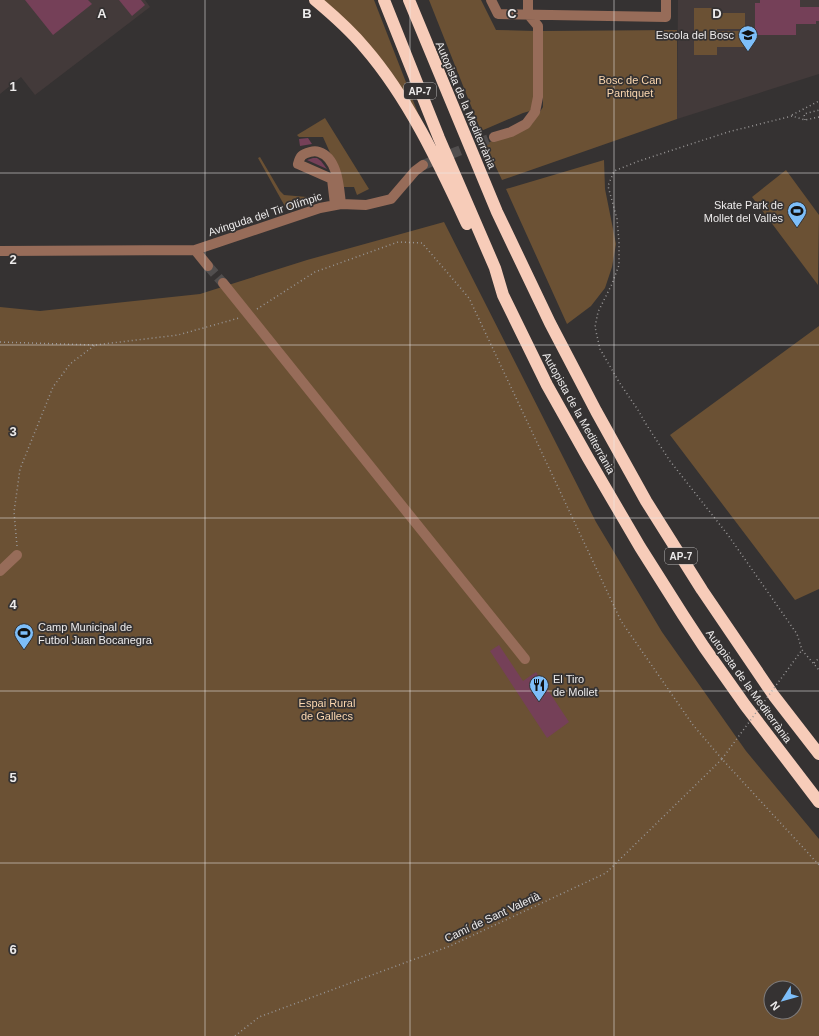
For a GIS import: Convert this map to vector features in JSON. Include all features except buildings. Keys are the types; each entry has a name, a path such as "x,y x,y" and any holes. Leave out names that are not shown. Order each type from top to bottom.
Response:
{"highway":[{"path":"315,0 343,24 365,47 378,64 393,85 453,183"},
{"name":"Autopista de la Mediterrània","path":"384,0 439,138 453,183 470,222 494,268 503,295 547,385 640,547 709,653 783,756 819,802"},
{"name":"Autopista de la Mediterrània","path":"409,0 497,212 523,268 596,412 646,501 702,590 774,696 819,754"},
{"path":"418,0 464,119 470,149"}],"street":[{"path":"491,0 498,14 666,17 666,0"},
{"path":"494,137 511,132 526,124 535,112 538,97 538,26 528,14 528,0"},
{"path":"314,151 322,153 329,158 338,178 338,205 332,179 298,164 300,157 305,153 314,151"},
{"name":"Avinguda del Tir Olímpic","path":"0,251 195,250 320,208 338,205 366,204 390,199 415,171 423,165"},
{"path":"195,250 208,266"},
{"path":"223,283 525,659"},
{"path":"0,571 17,555"}],"path":[{"path":"819,101 792,116 728,132 639,161 614,171 608,186 617,219 619,265 612,284 598,312 595,327 600,349 619,382 670,461 728,535 797,634 802,650 819,670"},
{"path":"805,120 804,114 819,110"},
{"path":"792,116 805,120 819,117"},
{"path":"0,342 95,345 178,335 248,315 315,272 398,242 422,243 469,298 620,621 692,725 819,865"},
{"path":"17,555 14,512 20,469 53,387 70,364 95,345"},
{"name":"Camí de Sant Valerià","path":"235,1036 259,1017 450,946 606,873 722,759 802,650"},
{"path":"814,663 819,658"}],"shaded area":[{"path":"0,0 145,0 150,7 35,95 21,77 0,94"},
{"name":"Escola del Bosc","path":"678,0 819,0 819,74 677,119"}],"green space":[{"path":"321,0 374,0 423,126"},
{"path":"429,0 481,0 496,30 535,31 534,104 530,111 481,131"},
{"path":"694,8 717,8 717,13 745,13 745,29 717,29 717,31 745,31 745,47 717,47 717,55 694,55"},
{"name":"Bosc de Can Pantiquet","path":"677,30 677,119 502,180 485,144 532,124 543,107 543,31"},
{"path":"325,118 369,189 357,195 354,187 342,187 340,175 323,137 299,137 297,135"},
{"path":"260,157 280,191 284,195 307,197 310,202 287,210 258,158"},
{"path":"604,160 605,189 616,244 612,267 605,288 591,306 567,324 506,189"},
{"name":"Skate Park de Mollet del Vallès","path":"786,170 819,215 818,285 752,197"},
{"name":"Espai Rural de Gallecs","path":"444,222 596,522 662,632 746,751 819,839 819,1036 0,1036 0,307 40,311 200,294 307,260"},
{"path":"819,326 819,589 795,600 670,435"}],"tunnel":[{"path":"423,165 494,137"},
{"path":"208,266 223,283"}],"place":[{"name":"Escola del Bosc","path":"748,52"},
{"name":"Skate Park de Mollet del Vallès","path":"797,228"},
{"name":"Camp Municipal de Futbol Juan Bocanegra","path":"24,650"},
{"name":"El Tiro de Mollet","path":"539,702"}]}
